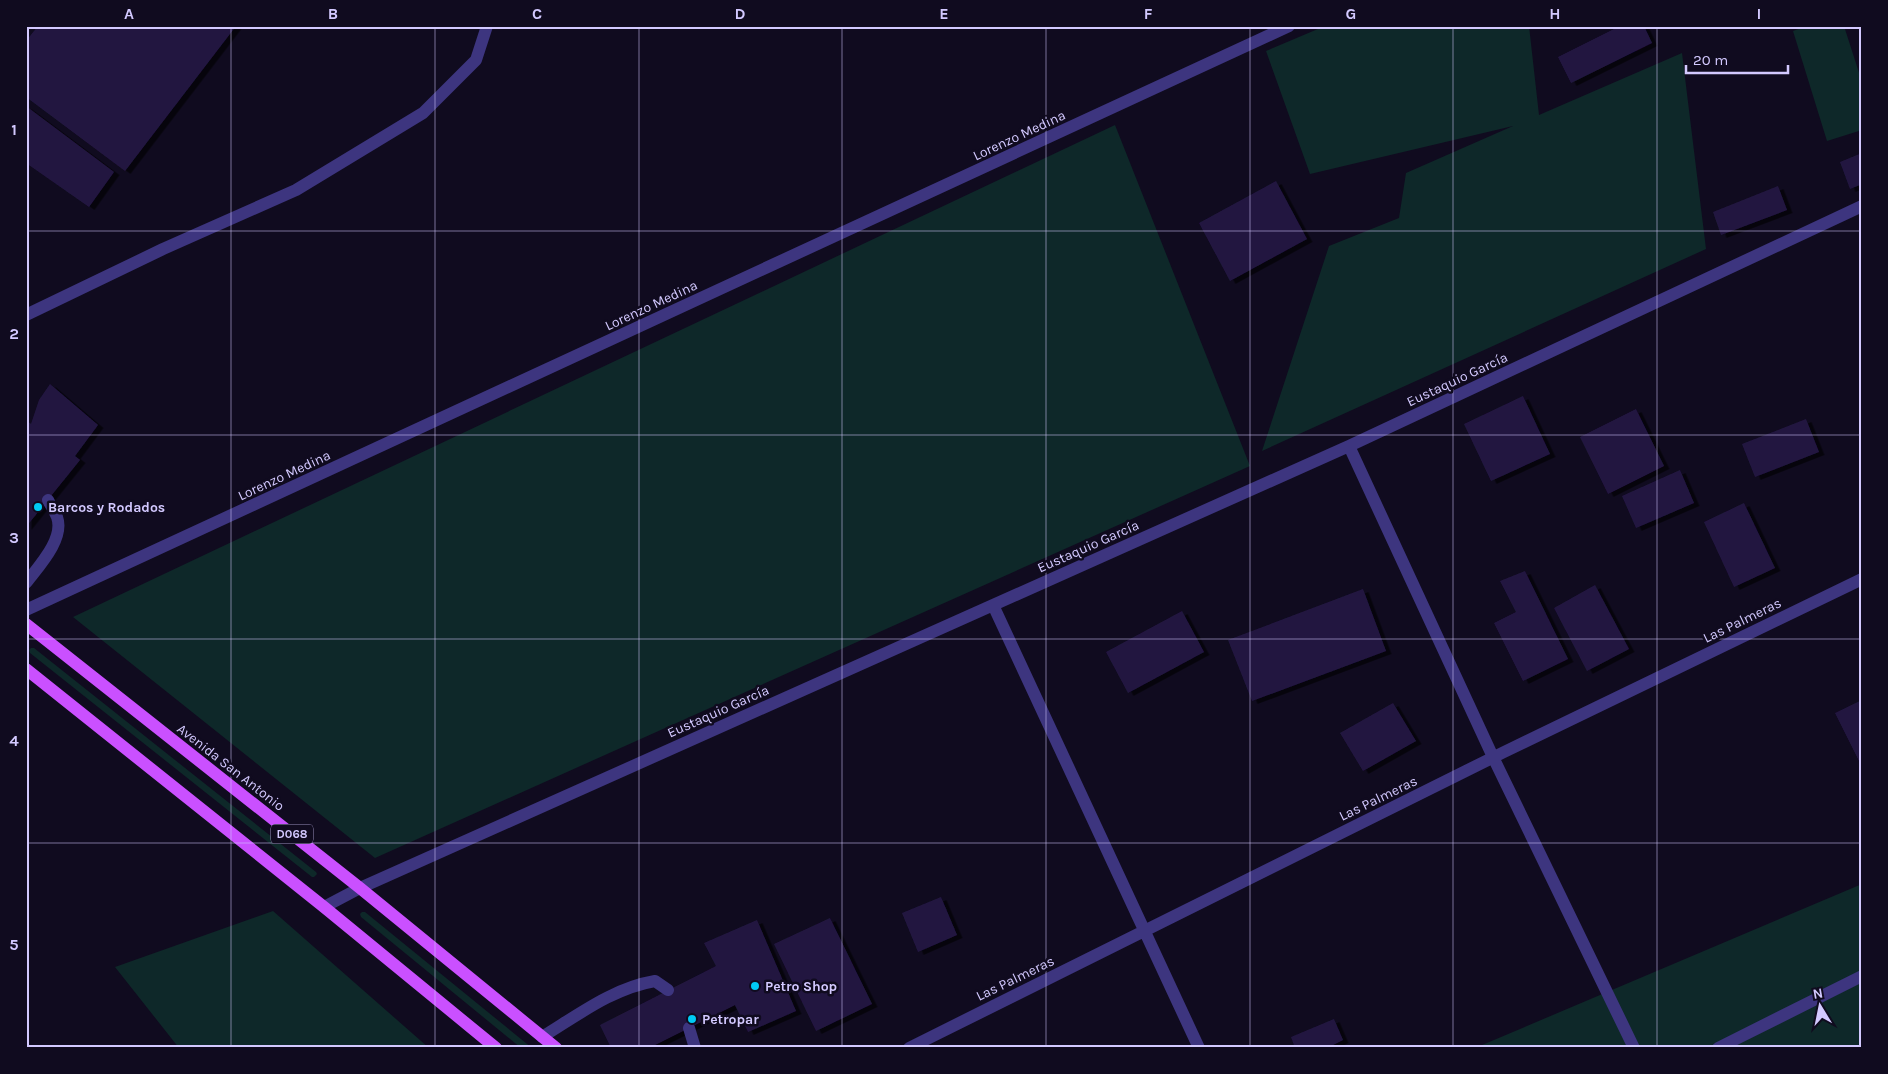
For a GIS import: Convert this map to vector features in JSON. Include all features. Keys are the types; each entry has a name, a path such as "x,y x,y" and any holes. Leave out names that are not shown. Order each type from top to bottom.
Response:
{"main road":[{"name":"Avenida San Antonio","path":"26,624 360,888 556,1048"},
{"name":"D068","path":"26,669 324,907 496,1048"}],"street":[{"path":"26,315 163,249 296,190 422,113 476,60 488,26"},
{"name":"Lorenzo Medina","path":"26,610 1289,26"},
{"name":"Eustaquio García","path":"324,907 360,888 1349,446 1862,206"},
{"path":"1349,446 1493,757 1634,1048"},
{"path":"26,583 50,553 57,534 58,519 48,500"},
{"name":"Las Palmeras","path":"909,1048 1493,757 1862,579"},
{"path":"993,605 1199,1048"},
{"path":"1718,1048 1862,976"},
{"path":"542,1037 598,1002 637,984 655,981 668,990"},
{"path":"689,1028 695,1048"}],"green space":[{"path":"1325,26 1529,26 1539,115 1682,53 1706,249 1262,451 1329,246 1399,218 1406,173 1513,126 1310,174 1266,51"},
{"path":"1807,26 1844,26 1862,82 1862,130 1827,141 1793,31"},
{"path":"1115,125 1250,466 375,858 73,617"},
{"path":"34,648 317,874 312,877 30,653 29,650"},
{"path":"1862,884 1862,1048 1475,1048"},
{"path":"273,911 429,1048 179,1048 115,967"},
{"path":"365,912 532,1048 521,1048 361,917 360,914"}],"building":[{"path":"38,26 236,26 125,171 26,97 26,41"},
{"path":"1620,26 1644,26 1652,43 1571,83 1558,57"},
{"path":"26,106 114,172 89,207 26,163"},
{"path":"1862,153 1862,184 1850,189 1840,162"},
{"path":"1276,181 1307,239 1230,281 1199,223"},
{"path":"1778,186 1787,210 1721,235 1713,212"},
{"path":"50,384 98,425 75,456 80,460 26,527 26,420 31,424 39,400"},
{"path":"1523,396 1550,454 1491,481 1464,424"},
{"path":"1636,409 1664,466 1608,494 1580,437"},
{"path":"1806,419 1819,452 1755,477 1742,444"},
{"path":"1680,470 1694,503 1636,528 1622,496"},
{"path":"1744,503 1775,568 1734,587 1704,522"},
{"path":"1525,571 1568,659 1523,681 1494,623 1516,612 1500,581"},
{"path":"1595,585 1629,649 1587,671 1554,608"},
{"path":"1363,589 1386,651 1252,701 1228,640"},
{"path":"1182,611 1204,652 1128,693 1106,652"},
{"path":"1862,700 1862,767 1835,713"},
{"path":"1393,703 1416,741 1363,771 1340,733"},
{"path":"941,897 957,935 918,952 902,913"},
{"path":"830,918 872,1004 816,1031 774,944"},
{"path":"757,920 796,1011 748,1032 735,1005 649,1048 611,1048 600,1025 716,966 704,943"},
{"path":"1334,1019 1343,1040 1327,1048 1295,1048 1291,1037"}],"place":[{"name":"Barcos y Rodados","path":"38,507"},
{"name":"Petro Shop","path":"755,986"},
{"name":"Petropar","path":"692,1019"}]}
